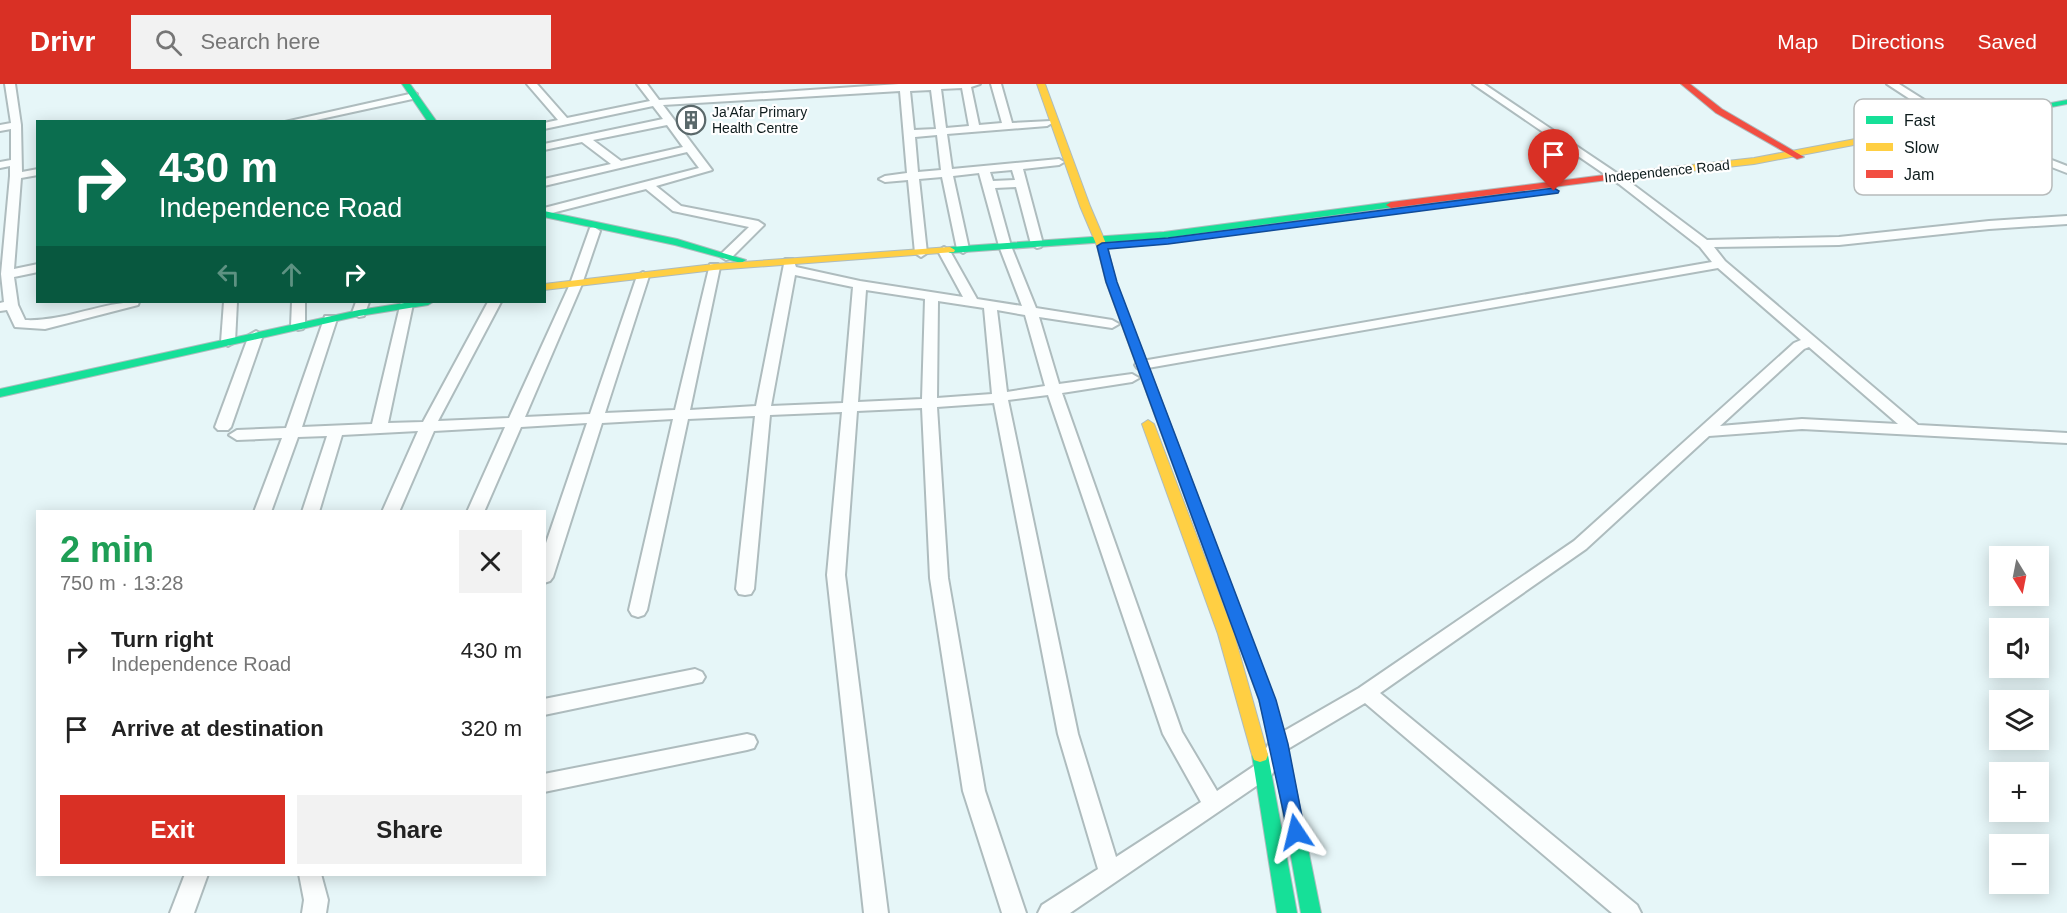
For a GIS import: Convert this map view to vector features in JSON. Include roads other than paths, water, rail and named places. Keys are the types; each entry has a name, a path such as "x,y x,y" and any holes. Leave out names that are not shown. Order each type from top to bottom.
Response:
{"main road":[{"path":"406,84 417,90 443,120"},
{"path":"1034,84 1059,162 1111,282 1268,700 1279,744 1311,913"},
{"path":"1041,84 1093,243 1112,324 1134,383"},
{"path":"1685,84 1719,111 1801,158"},
{"path":"417,90 432,120"},
{"name":"Independence Road","path":"2052,105 2067,102"},
{"name":"Independence Road","path":"2052,111 2067,108"},
{"name":"Independence Road","path":"730,261 789,266 1005,246 1168,241 1619,179 1801,158 1854,148"},
{"path":"546,213 677,242 730,261"},
{"path":"546,221 730,261"},
{"path":"546,287 714,267 730,261"},
{"path":"0,393 330,319 360,307 414,303"},
{"path":"1143,410 1226,634 1264,770 1287,913"},
{"path":"1178,504 1195,502"}],"street":[{"path":"10,84 16,125 16,177 5,306 20,324 32,326 45,325 129,303"},
{"path":"531,84 564,121"},
{"path":"966,84 975,129"},
{"path":"546,126 654,103 779,94 810,89 975,84"},
{"path":"996,84 1008,126"},
{"path":"1478,84 1619,179 1704,244 1720,264 1913,429"},
{"path":"1892,84 1915,99"},
{"path":"936,85 948,174 963,249"},
{"path":"546,212 706,170 654,103 646,86"},
{"path":"905,86 921,253"},
{"path":"298,120 417,90"},
{"path":"546,147 669,121"},
{"path":"909,134 1047,123"},
{"path":"0,128 16,125"},
{"path":"585,139 619,165"},
{"path":"546,183 691,148"},
{"path":"0,165 16,162"},
{"path":"986,177 1017,167 1059,162"},
{"path":"2052,164 2067,170"},
{"path":"1017,167 1037,244"},
{"path":"16,177 36,172"},
{"path":"885,179 948,174 1023,183"},
{"path":"986,177 1005,246 1031,312 1053,389 1173,734 1214,805"},
{"path":"649,186 677,209 718,219 758,225 730,261"},
{"path":"1704,244 1839,241 1989,225 2067,220"},
{"path":"476,510 576,284 594,231"},
{"path":"945,251 982,304 1068,734 1110,873"},
{"path":"1142,364 1720,264"},
{"path":"745,589 763,411 789,266 860,285 1112,324"},
{"path":"638,610 714,267"},
{"path":"7,274 36,268"},
{"path":"546,571 643,276"},
{"path":"860,285 848,406 836,575 876,913"},
{"path":"932,296 929,403 939,578 974,790 1014,913"},
{"path":"228,342 230,303"},
{"path":"298,303 298,326"},
{"path":"391,510 428,426 493,303"},
{"path":"379,429 406,304"},
{"path":"263,510 292,433 330,319"},
{"path":"256,335 230,431 292,433 929,403 1000,397 1053,389 1134,383"},
{"path":"1050,913 1264,770 1279,744 1366,693 1580,545 1798,346 1811,341"},
{"path":"1702,432 1802,424 2067,438"},
{"path":"311,510 336,431"},
{"path":"546,707 695,677"},
{"path":"1366,693 1629,913"},
{"path":"546,783 747,742"},
{"path":"182,913 196,876"},
{"path":"310,876 316,900 314,913"}],"place":[{"name":"Ja'Afar Primary Health Centre","path":"691,120"}]}
